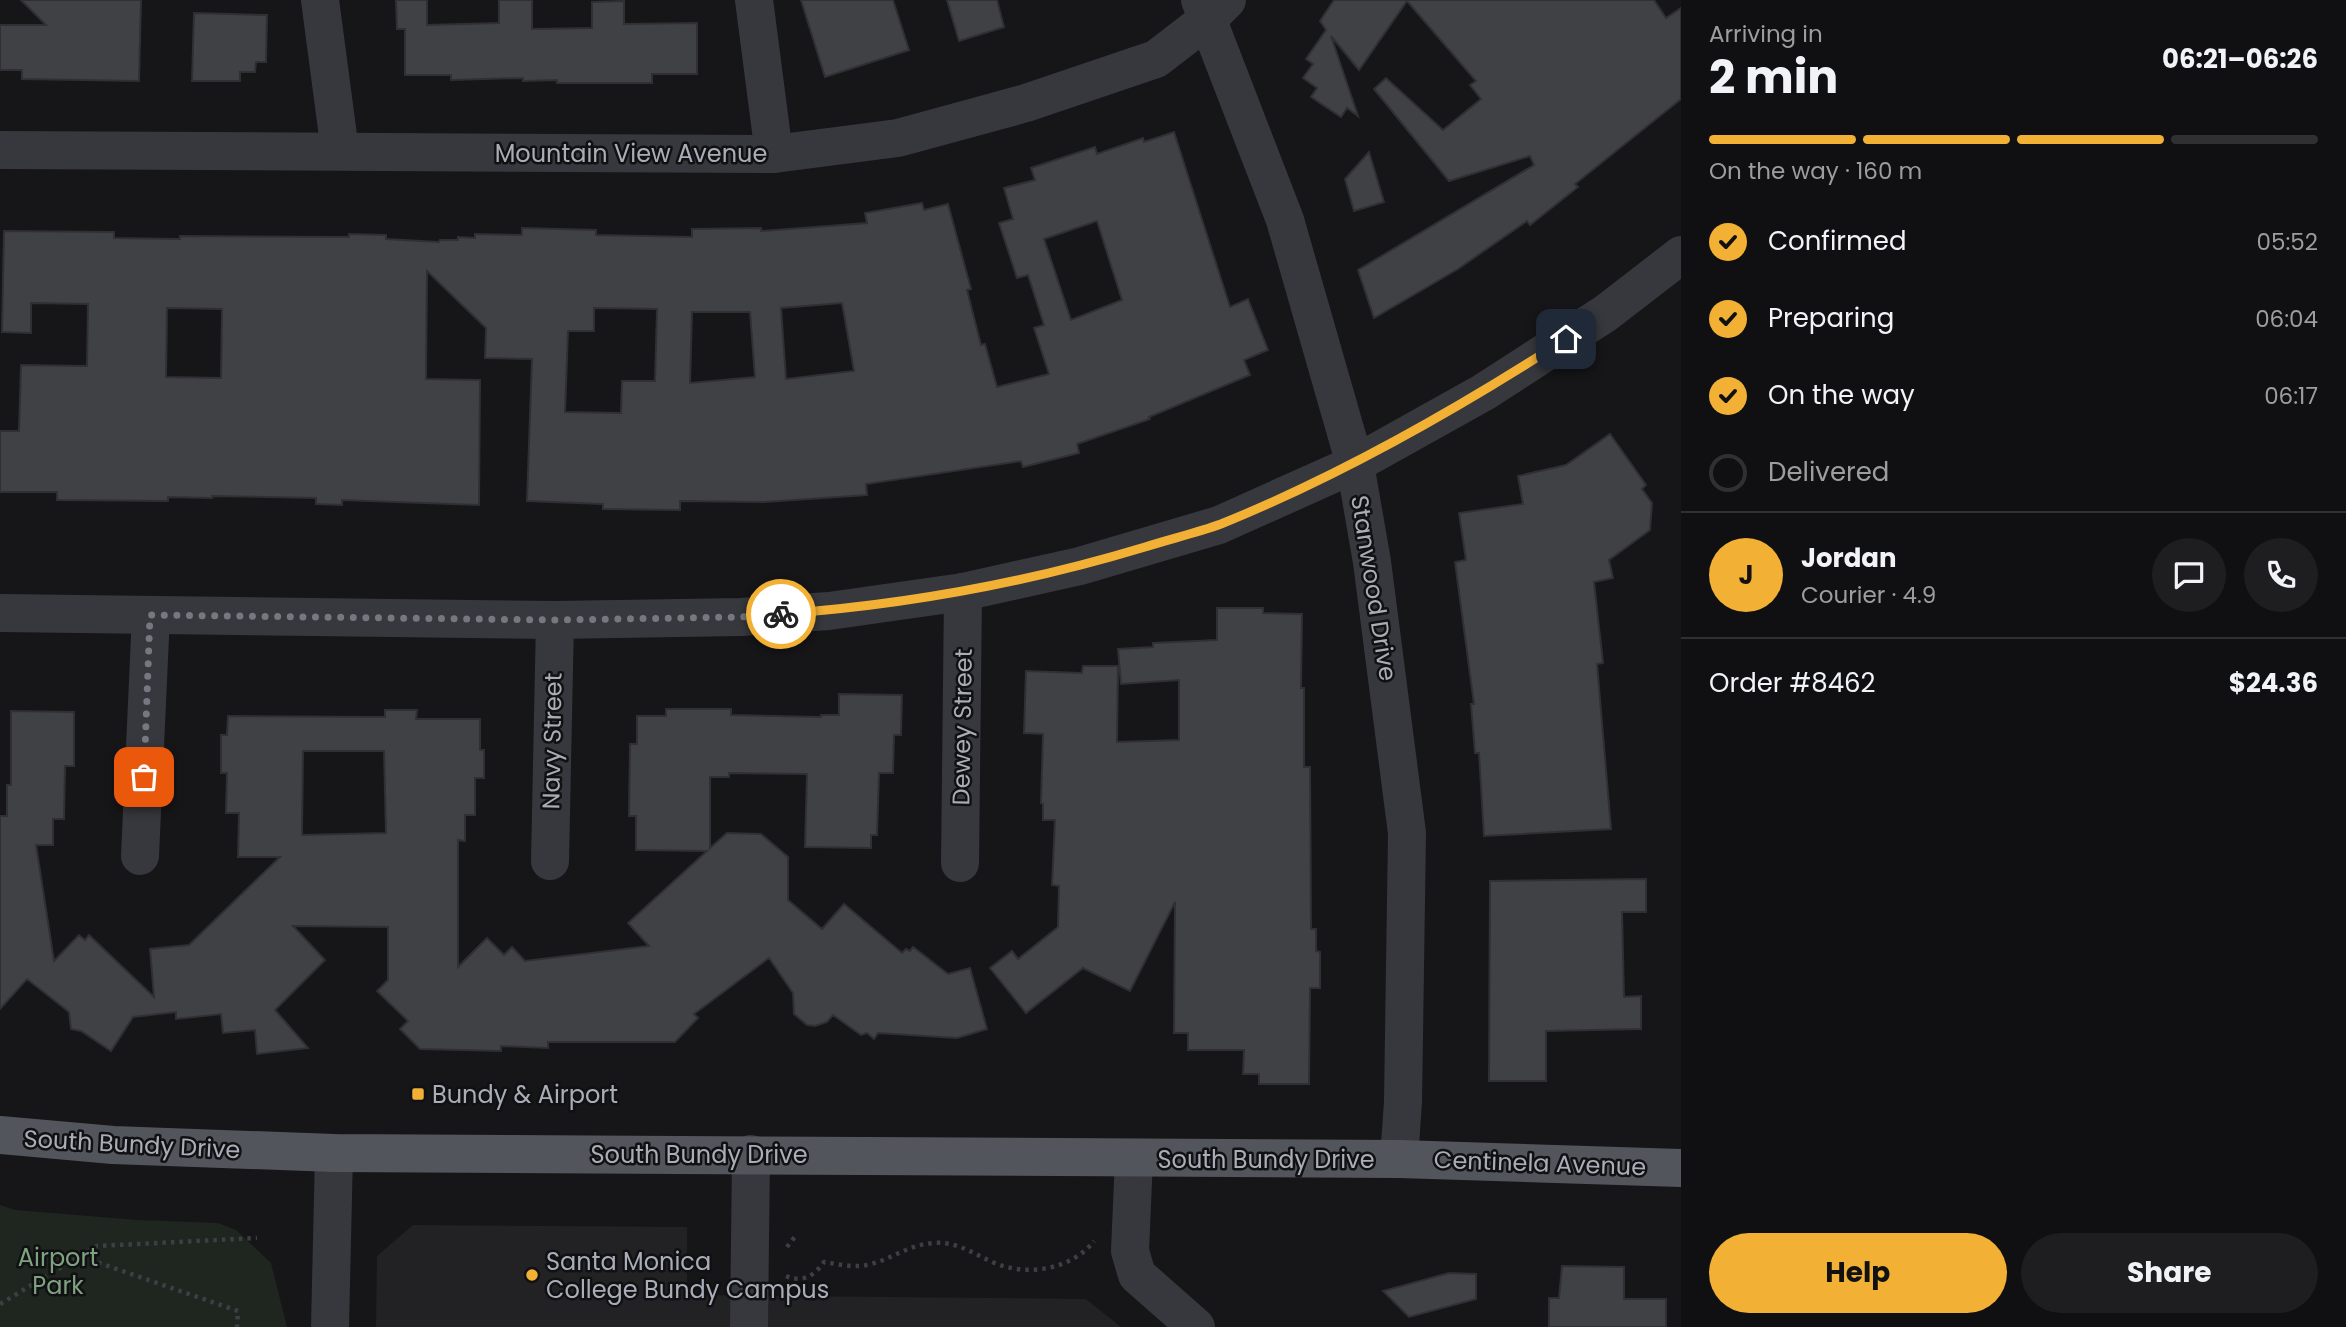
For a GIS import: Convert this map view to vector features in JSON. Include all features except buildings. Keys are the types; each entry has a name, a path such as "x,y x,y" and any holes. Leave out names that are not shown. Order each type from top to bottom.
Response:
{"main road":[{"name":"South Bundy Drive","path":"0,1135 113,1145 334,1153 1399,1159"},
{"name":"Centinela Avenue","path":"1399,1159 1681,1168"}],"street":[{"path":"320,0 340,151"},
{"path":"754,0 774,154"},
{"name":"Mountain View Avenue","path":"0,150 774,154 898,138 1026,103 1156,60 1211,6"},
{"name":"Stanwood Drive","path":"1211,6 1284,220 1355,464 1372,562 1407,833 1403,1102 1399,1159"},
{"path":"0,613 555,620 741,617 829,611 963,592 1080,566 1219,524 1355,464 1484,392 1606,313 1681,256"},
{"name":"Dewey Street","path":"960,863 963,592"},
{"path":"140,856 150,615"},
{"name":"Navy Street","path":"550,861 555,620"},
{"path":"330,1327 334,1153"},
{"path":"749,1327 751,1154"},
{"path":"1134,1158 1130,1251 1137,1275 1196,1327"}],"path":[{"path":"783,1252 797,1234"},
{"path":"0,1304 97,1246 257,1238"},
{"path":"779,1271 789,1278 804,1279 817,1272 824,1262 853,1266 870,1264 917,1245 936,1243 954,1244 1000,1265 1047,1269 1087,1250 1095,1240"},
{"path":"81,1256 237,1311 237,1327"}],"shaded area":[{"name":"Santa Monica College Bundy Campus","path":"413,1225 687,1227 687,1295 1086,1299 1121,1327 376,1327 377,1256"}],"green space":[{"name":"Airport Park","path":"0,1205 15,1210 138,1220 218,1223 236,1230 271,1263 287,1327 0,1327"}],"way so far":[{"path":"144,777 150,615 555,620 781,614"}],"place":[{"name":"Bundy & Airport","path":"418,1094"},
{"name":"Santa Monica College Bundy Campus","path":"532,1275"}],"route":[{"path":"781,614 829,611 963,592 1080,566 1219,524 1355,464 1484,392 1566,339"}]}
